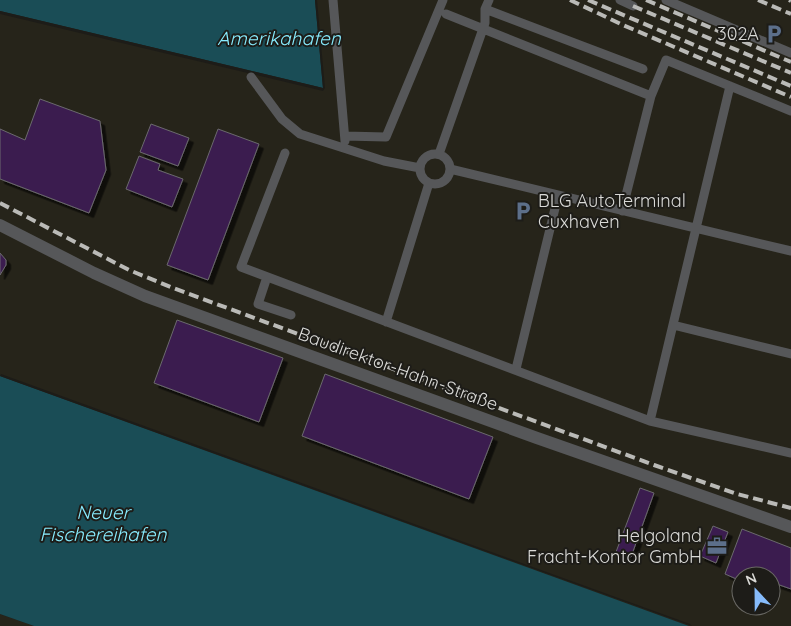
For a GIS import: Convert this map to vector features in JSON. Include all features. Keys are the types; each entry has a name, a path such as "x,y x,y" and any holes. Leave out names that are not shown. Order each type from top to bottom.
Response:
{"street":[{"name":"Baudirektor-Hahn-Straße","path":"0,225 94,273 145,296 509,428 791,527"}],"lane":[{"path":"333,0 346,149"},
{"path":"345,136 386,137 443,0"},
{"path":"620,0 633,6"},
{"path":"666,0 791,53"},
{"path":"439,154 482,30 487,4 643,69"},
{"path":"446,14 651,96"},
{"path":"622,211 651,96 666,60 791,110"},
{"path":"251,77 282,119 300,134 384,161 420,168 429,184 386,322"},
{"path":"650,421 730,86"},
{"path":"284,153 241,267 650,421 791,454"},
{"path":"420,168 424,159 439,154"},
{"path":"429,184 438,185 448,178 450,169 446,159 439,154"},
{"path":"450,169 791,251"},
{"path":"516,369 558,196"},
{"path":"267,277 258,304 291,315"},
{"path":"673,326 791,354"}],"shaded area":[{"path":"315,0 791,0 791,626 689,626 0,376 0,11 323,88"},
{"path":"0,614 34,626 0,626"}],"water":[{"name":"Amerikahafen","path":"0,0 315,0 323,88 0,11"},
{"name":"Neuer Fischereihafen","path":"0,376 689,626 34,626 0,614"}],"pier":[{"path":"315,0 317,0 325,88 323,91 0,14 0,11 323,88"},
{"path":"1,374 690,624 692,626 0,376"}],"building":[{"path":"40,99 100,121 106,170 89,213 0,179 0,129 25,140"},
{"path":"151,124 189,138 178,166 140,152"},
{"path":"218,129 259,144 208,280 167,265"},
{"path":"139,156 160,164 158,170 183,179 172,207 126,189"},
{"path":"0,253 6,260 6,265 0,275"},
{"path":"177,320 283,358 259,422 154,383"},
{"path":"325,374 493,437 469,499 302,436"},
{"path":"640,488 654,493 631,557 616,552"},
{"path":"713,526 728,532 716,563 700,556"},
{"path":"742,529 791,548 791,589 781,586 781,566 731,566 731,577 725,574"}],"railway":[{"path":"570,0 623,25 791,97"},
{"path":"588,0 791,86"},
{"path":"646,0 791,62"},
{"path":"758,0 791,14"},
{"path":"633,6 791,73"},
{"path":"0,203 129,270 173,288 654,465 737,494 791,508"}],"place":[{"name":"302A","path":"774,34"},
{"name":"BLG AutoTerminal Cuxhaven","path":"523,211"},
{"name":"Helgoland Fracht-Kontor GmbH","path":"717,546"}]}
